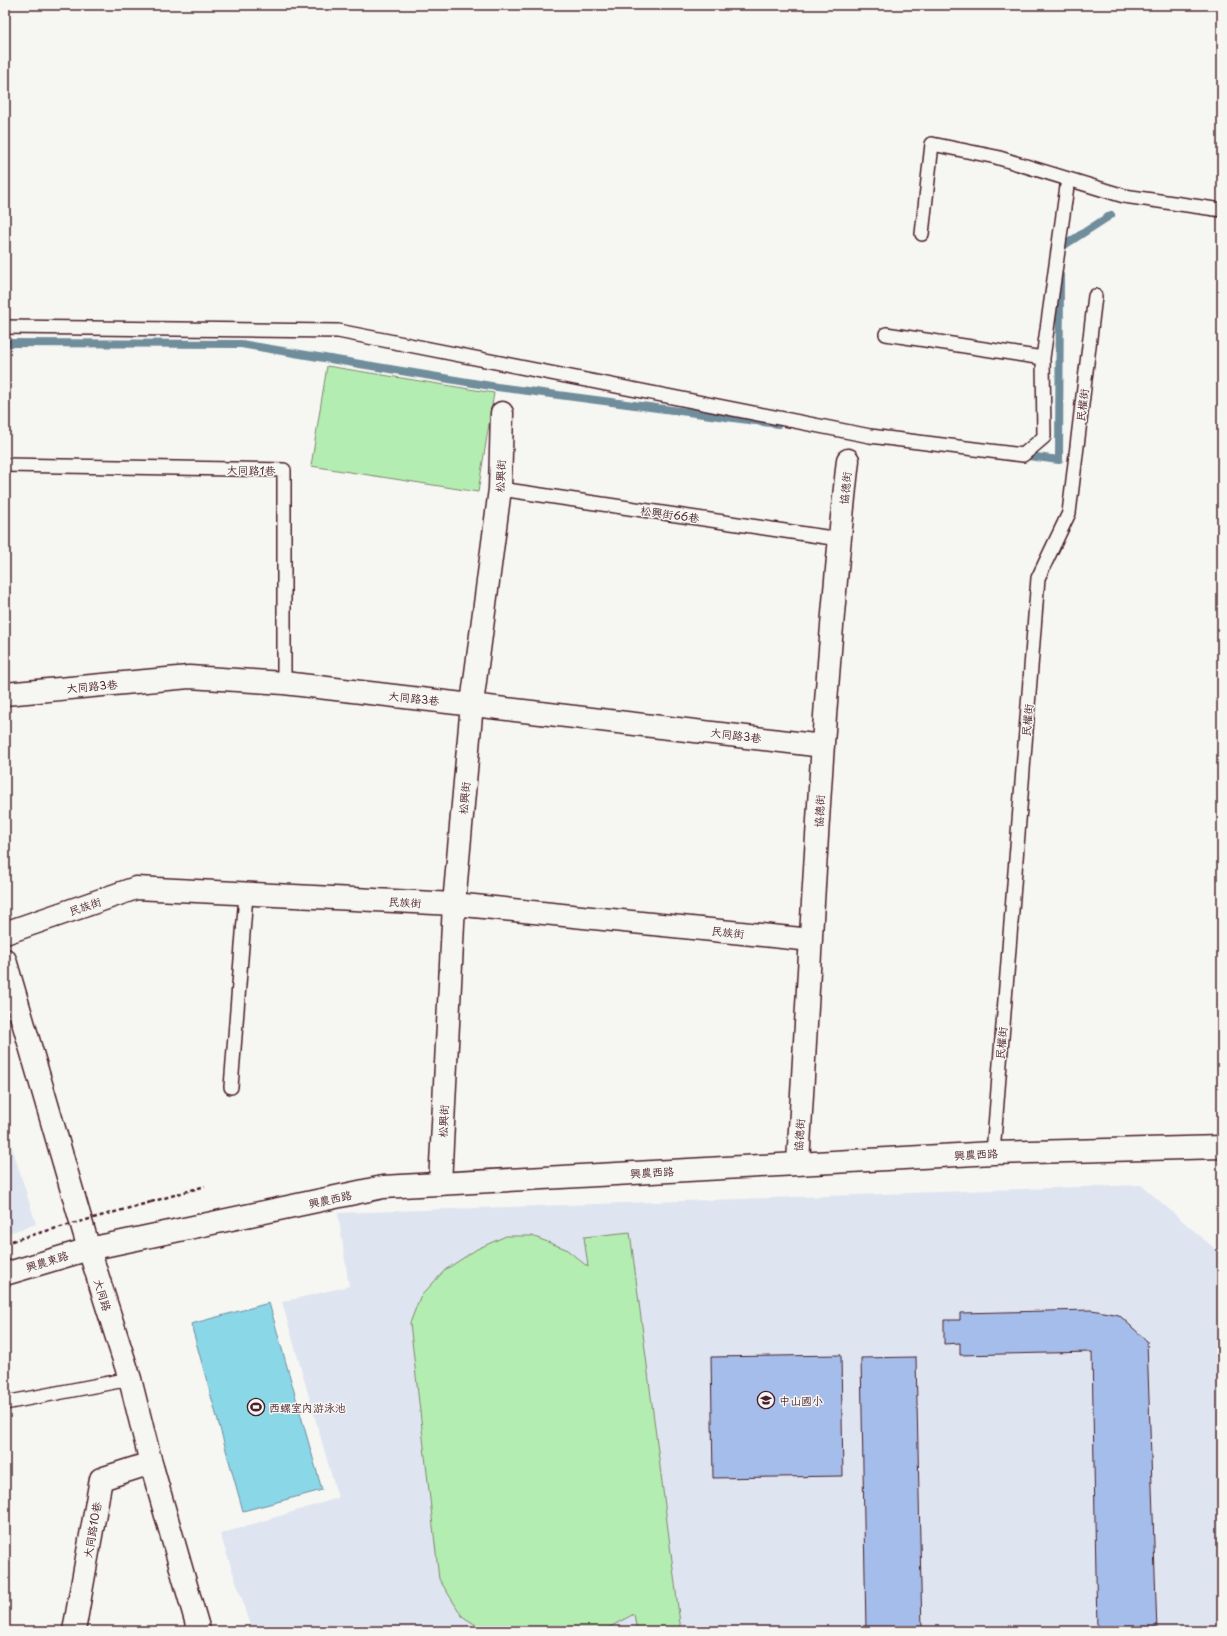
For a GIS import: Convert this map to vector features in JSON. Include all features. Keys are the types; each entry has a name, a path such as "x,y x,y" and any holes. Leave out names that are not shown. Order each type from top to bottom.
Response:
{"street":[{"name":"松興街","path":"440,1184 454,904 472,704 500,489 502,413"},
{"name":"協德街","path":"798,1163 823,746 839,538 848,460"},
{"name":"大同路3巷","path":"5,694 189,677 284,683 823,746"},
{"name":"民族街","path":"5,933 136,888 246,895 454,904 812,940"},
{"name":"大同路","path":"5,960 89,1249 130,1379 151,1463 199,1631"},
{"name":"興農西路","path":"89,1249 383,1187 992,1153 1222,1147"},
{"name":"興農東路","path":"5,1274 89,1249"},
{"name":"大同路10巷","path":"74,1631 101,1480 151,1463"}],"lane":[{"path":"922,234 932,144 996,157 1124,196 1222,210"},
{"path":"5,327 338,331 870,436 1023,455 1044,436 1043,358 1068,179"},
{"name":"民權街","path":"992,1153 1038,578 1069,513 1095,296"},
{"path":"886,334 1043,358"},
{"name":"大同路1巷","path":"5,465 284,470 284,683"},
{"name":"松興街66巷","path":"500,489 839,538"},
{"path":"231,1087 246,895"},
{"path":"5,1404 130,1379"}],"path":[{"path":"5,1243 205,1186"}],"shaded area":[{"path":"5,1125 36,1224 5,1234"},
{"name":"中山國小","path":"1141,1185 1222,1255 1222,1631 253,1631 220,1534 338,1498 282,1302 349,1286 338,1213"}],"green space":[{"path":"327,366 494,393 478,492 311,466"},
{"path":"630,1232 681,1631 637,1631 634,1614 608,1628 598,1631 485,1631 462,1616 439,1579 410,1323 420,1297 445,1270 477,1249 506,1236 532,1236 566,1249 588,1267 584,1237"}],"water":[{"name":"西螺室內游泳池","path":"269,1303 322,1490 243,1511 191,1324"}],"building":[{"path":"1092,1310 1119,1315 1147,1341 1157,1631 1097,1631 1092,1352 960,1355 960,1343 944,1344 944,1320 960,1320 960,1313"},
{"path":"841,1355 843,1476 713,1478 711,1357"},
{"path":"916,1357 922,1631 866,1631 861,1358"}],"waterway":[{"path":"1060,251 1060,248 1111,215"},
{"path":"1021,455 1059,460 1060,275"},
{"path":"5,343 241,344 497,387 778,424"}],"place":[{"name":"中山國小","path":"766,1400"},
{"name":"西螺室內游泳池","path":"256,1407"}]}
